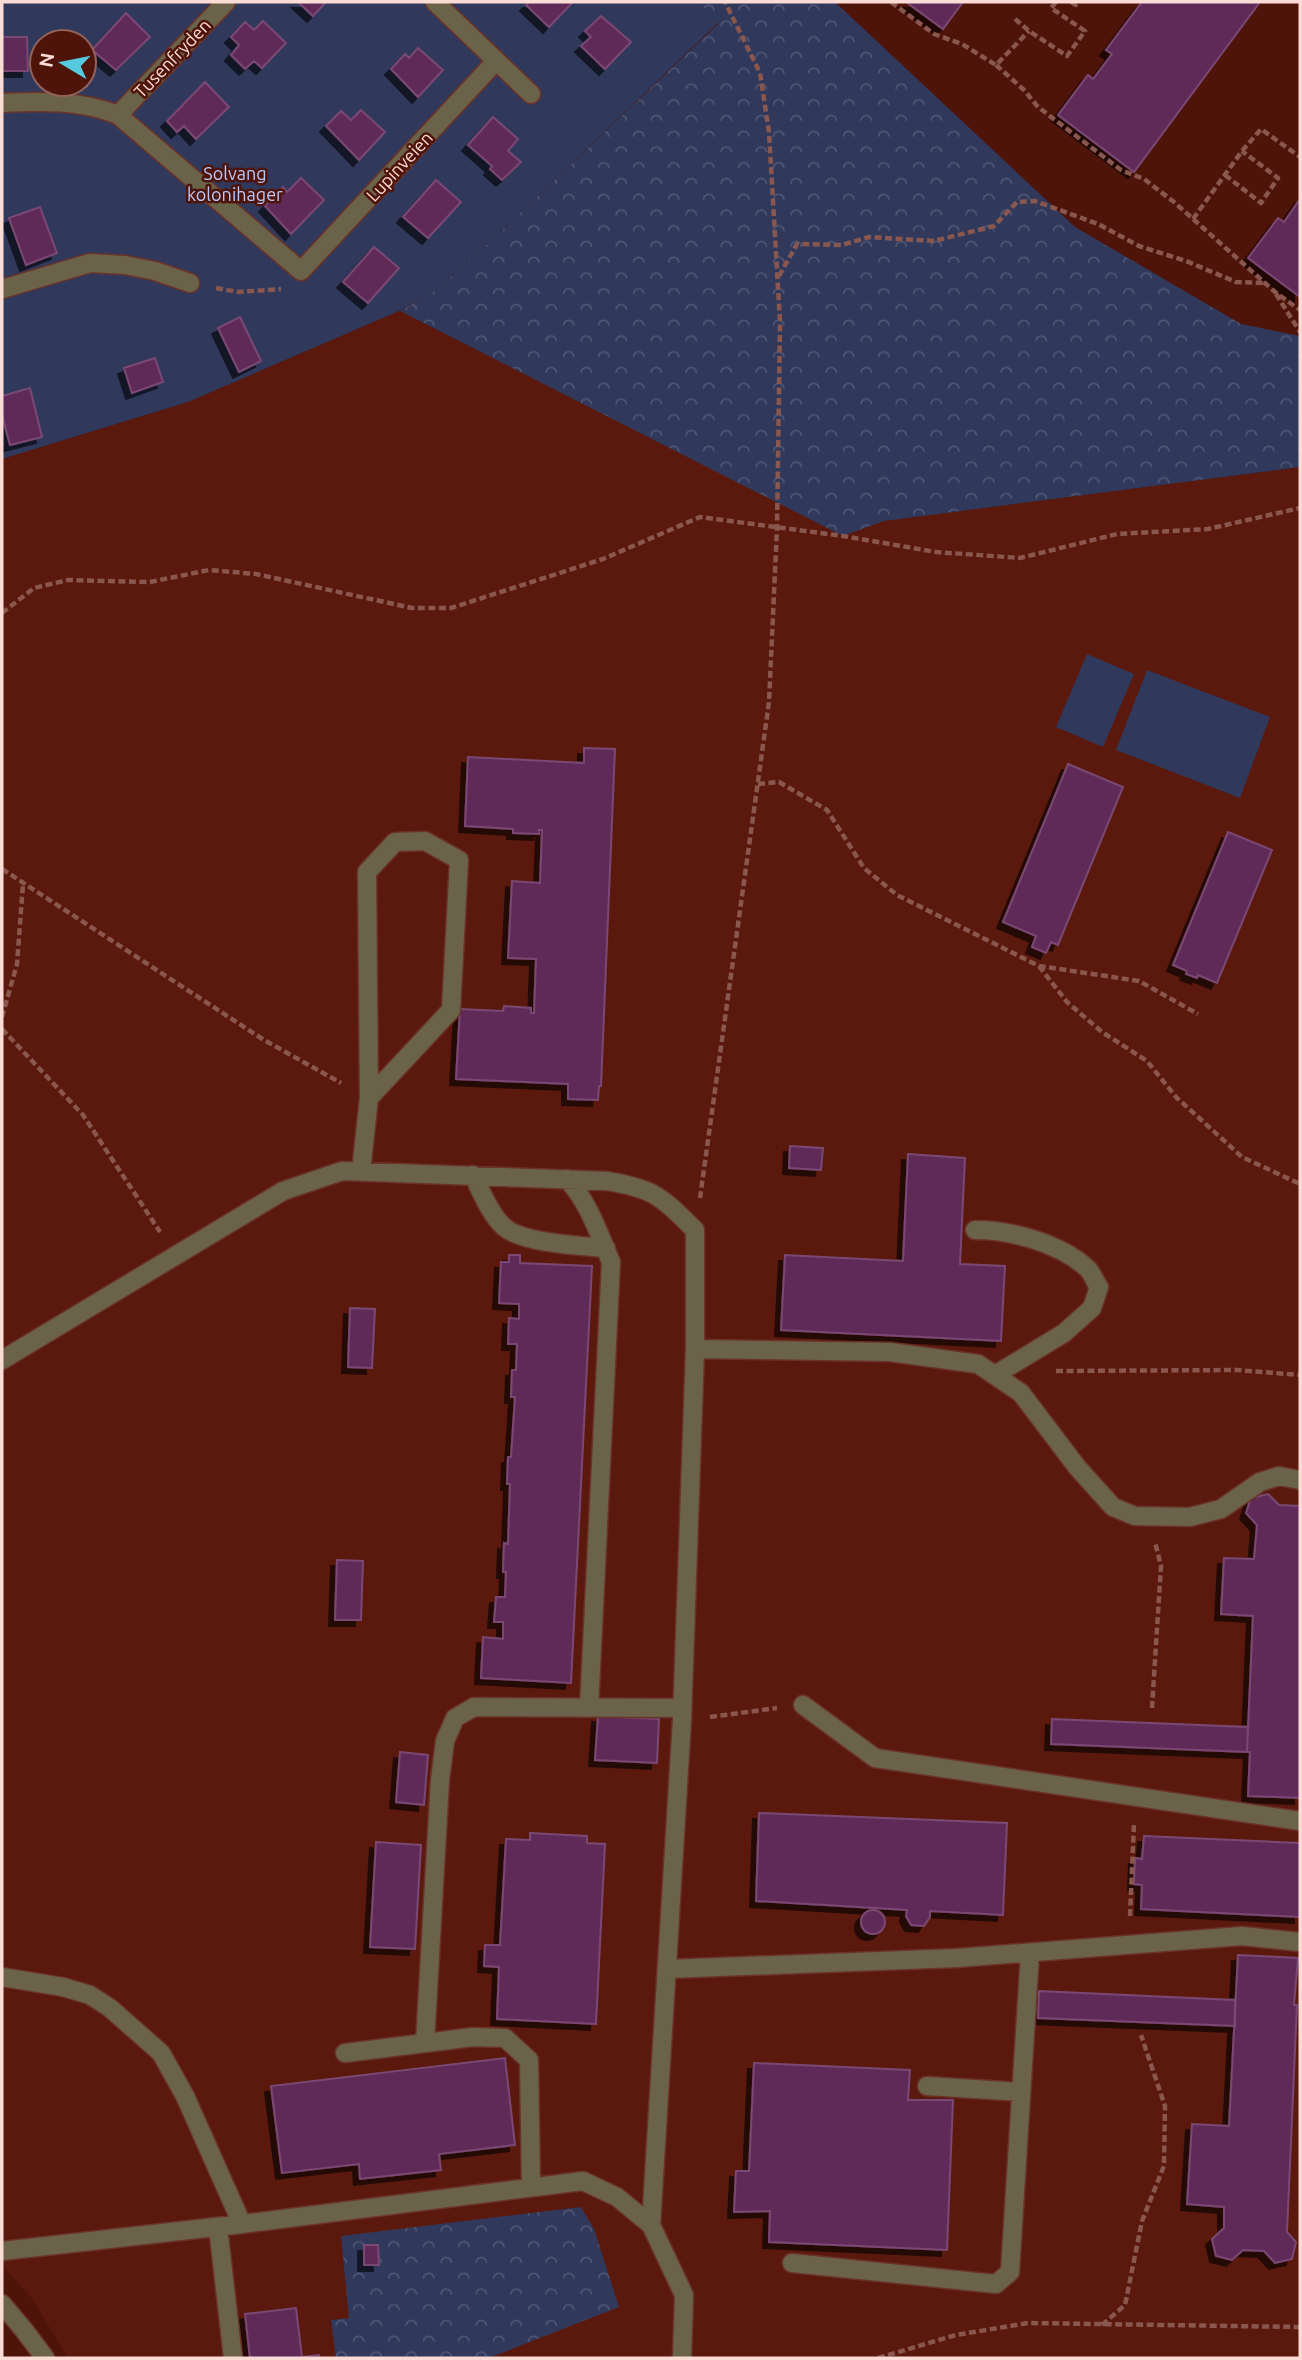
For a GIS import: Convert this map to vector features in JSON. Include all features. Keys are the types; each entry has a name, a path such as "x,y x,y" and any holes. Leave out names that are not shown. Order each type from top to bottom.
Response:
{"street":[{"name":"Tusenfryden","path":"118,115 226,2"},
{"path":"435,2 531,94"},
{"name":"Lupinveien","path":"301,271 496,61"},
{"path":"2,103 49,101 100,108 118,115 301,271"},
{"path":"2,289 90,262 135,267 190,283"},
{"path":"360,1171 369,1098 367,872 395,842 425,841 459,860 451,1010 369,1098"},
{"path":"2,1360 283,1191 342,1171 473,1174 607,1181 639,1186 661,1196 695,1230 695,1349 682,1714 651,2225"},
{"path":"473,1174 486,1202 505,1228 543,1242 606,1248"},
{"path":"567,1179 575,1187 611,1262 589,1708"},
{"path":"975,1230 1018,1234 1053,1247 1089,1269 1099,1287 1093,1308 1064,1333 995,1375"},
{"path":"695,1349 890,1352 978,1364 1021,1393 1077,1467 1113,1507 1135,1516 1190,1517 1221,1509 1260,1482 1279,1476 1300,1480"},
{"path":"803,1705 875,1758 1300,1821"},
{"path":"425,2043 440,1780 445,1741 455,1718 474,1707 589,1708 682,1714"},
{"path":"668,1969 957,1958 1242,1936 1300,1941"},
{"path":"792,2263 996,2284 1010,2272 1030,1953"},
{"path":"2,1977 53,1985 90,1995 119,2014 161,2053 185,2096 242,2224"},
{"path":"345,2053 474,2037 505,2038 529,2060 531,2187"},
{"path":"927,2086 1021,2092"},
{"path":"2,2250 218,2227 583,2181 617,2197 651,2225 684,2295 682,2358"},
{"path":"218,2227 233,2358"},
{"path":"2,2304 45,2358"}],"path":[{"path":"695,1230 769,702 777,528 780,322 769,132 760,73 725,2"},
{"path":"891,2 934,34 962,44 996,65 1024,90 1038,107 1121,170 1144,178 1275,292 1300,310"},
{"path":"1015,19 1067,56 1085,31 1051,8 1056,2"},
{"path":"1071,2 1076,5 1079,2"},
{"path":"996,65 1029,31"},
{"path":"1193,219 1242,150 1261,129 1300,157"},
{"path":"1225,175 1261,203 1278,178 1242,150"},
{"path":"778,277 797,244 842,245 869,237 934,241 994,226 1017,202 1035,201 1098,224 1139,246 1186,261 1236,282 1265,283"},
{"path":"190,283 238,292 285,289 301,271"},
{"path":"1275,292 1300,332"},
{"path":"2,613 34,588 68,580 150,582 209,569 256,574 412,608 451,608 603,559 700,517 936,552 1020,558 1117,534 1208,529 1300,508"},
{"path":"758,783 779,782 827,810 864,868 897,895 1039,966 1139,981 1198,1014"},
{"path":"2,869 264,1040 369,1098"},
{"path":"2,1017 18,964 23,884"},
{"path":"1039,966 1068,1002 1102,1032 1147,1061 1176,1097 1242,1157 1300,1184"},
{"path":"2,1029 83,1115 174,1255"},
{"path":"1046,1372 1237,1370 1300,1375"},
{"path":"1135,1516 1151,1526 1161,1566 1153,1708"},
{"path":"682,1714 803,1705"},
{"path":"1129,1945 1135,1797"},
{"path":"1102,2325 1125,2305 1142,2221 1164,2166 1164,2106 1141,2035"},
{"path":"878,2358 956,2335 1028,2323 1300,2327"}],"shaded area":[{"path":"431,293 883,521 1300,467 1300,2358 68,2358 33,2300 2,2265 2,459 188,402 399,311"}],"green space":[{"name":"Solvang kolonihager","path":"2,2 698,2 719,22 463,267 431,293 399,311 188,402 2,459"},
{"path":"698,2 835,2 1075,227 1241,324 1300,336 1300,467 884,521 843,536 400,311 431,293 463,267 719,23"},
{"path":"1087,654 1134,674 1103,747 1056,727"},
{"path":"1147,670 1270,717 1240,798 1116,750"},
{"path":"581,2207 594,2229 619,2307 489,2358 336,2358 331,2320 349,2318 341,2236"}],"building":[{"path":"298,2 326,2 313,16"},
{"path":"529,2 573,2 549,27 526,5"},
{"path":"906,2 963,2 943,29"},
{"path":"1142,2 1260,2 1134,172 1058,115 1088,75 1093,79 1112,54 1106,50"},
{"path":"126,13 150,37 116,70 98,55 98,43"},
{"path":"601,16 631,42 605,69 581,46 591,37 585,31"},
{"path":"263,21 286,43 262,68 254,61 245,69 231,55 239,45 231,37 245,22 254,30"},
{"path":"2,37 27,37 28,71 2,71"},
{"path":"418,48 443,70 418,97 391,69 405,54 409,58"},
{"path":"205,82 229,107 196,139 184,126 177,132 167,121"},
{"path":"361,110 385,132 359,160 326,126 341,111 351,120"},
{"path":"493,117 518,139 508,151 521,162 502,180 490,169 492,166 468,145"},
{"path":"301,178 324,200 291,234 265,206 283,187 287,192"},
{"path":"436,180 461,202 428,238 403,217"},
{"path":"1300,199 1300,297 1248,258 1278,218 1284,222"},
{"path":"40,207 57,253 26,265 9,218"},
{"path":"374,247 399,268 368,303 343,282"},
{"path":"240,317 261,361 239,372 218,328"},
{"path":"155,358 163,382 132,393 124,368"},
{"path":"30,388 42,437 10,445 2,415 2,396"},
{"path":"584,748 615,749 601,1086 598,1100 568,1099 568,1084 456,1079 460,1009 503,1011 504,1006 531,1008 531,1013 534,1013 536,959 508,958 512,881 540,883 542,830 539,830 539,834 513,833 513,829 465,826 468,757 584,763"},
{"path":"1068,764 1123,787 1058,945 1051,942 1046,953 1032,947 1036,936 1003,922"},
{"path":"1228,832 1272,850 1217,983 1198,975 1197,978 1186,974 1187,971 1173,965"},
{"path":"790,1146 823,1148 821,1170 789,1168"},
{"path":"908,1154 965,1158 960,1264 1005,1266 1001,1341 781,1330 785,1255 903,1261"},
{"path":"509,1255 520,1255 520,1263 592,1266 571,1683 481,1678 483,1637 503,1639 503,1622 494,1622 496,1597 505,1597 504,1543 508,1544 508,1457 511,1457 515,1397 511,1397 512,1370 516,1370 517,1344 508,1344 509,1318 519,1319 519,1304 499,1303 501,1262 509,1262"},
{"path":"350,1308 375,1309 372,1368 348,1367"},
{"path":"1268,1494 1279,1505 1300,1506 1300,1798 1248,1796 1250,1752 1247,1752 1253,1616 1221,1614 1224,1558 1254,1559 1257,1525 1246,1513 1251,1498"},
{"path":"337,1560 363,1561 361,1620 335,1620"},
{"path":"598,1716 659,1719 657,1763 595,1760"},
{"path":"1052,1719 1248,1727 1247,1752 1051,1744"},
{"path":"400,1752 428,1755 424,1805 396,1802"},
{"path":"759,1813 1007,1823 1003,1915 930,1911 930,1917 924,1926 911,1925 906,1916 907,1910 756,1901"},
{"path":"530,1833 587,1836 587,1843 605,1844 596,2024 497,2019 499,1967 484,1966 485,1945 500,1945 506,1839 530,1840"},
{"path":"1144,1836 1300,1843 1300,1917 1141,1909 1142,1885 1134,1884 1135,1858 1142,1859"},
{"path":"376,1842 421,1845 415,1949 370,1947"},
{"path":"873,1910 881,1914 885,1922 881,1930 873,1934 865,1930 861,1922 865,1914"},
{"path":"1238,1955 1298,1958 1294,2005 1297,2005 1287,2232 1296,2242 1292,2259 1275,2263 1264,2251 1243,2250 1232,2260 1216,2256 1212,2239 1224,2228 1224,2207 1187,2204 1192,2124 1229,2126"},
{"path":"1039,1991 1235,2000 1235,2026 1038,2018"},
{"path":"505,2058 515,2145 439,2154 441,2170 360,2179 359,2164 282,2173 271,2086"},
{"path":"754,2063 910,2070 908,2100 953,2100 947,2250 769,2242 770,2211 734,2212 736,2171 749,2171"},
{"path":"364,2245 378,2245 379,2265 364,2265"},
{"path":"296,2308 302,2357 319,2355 320,2358 250,2358 245,2314"}]}
